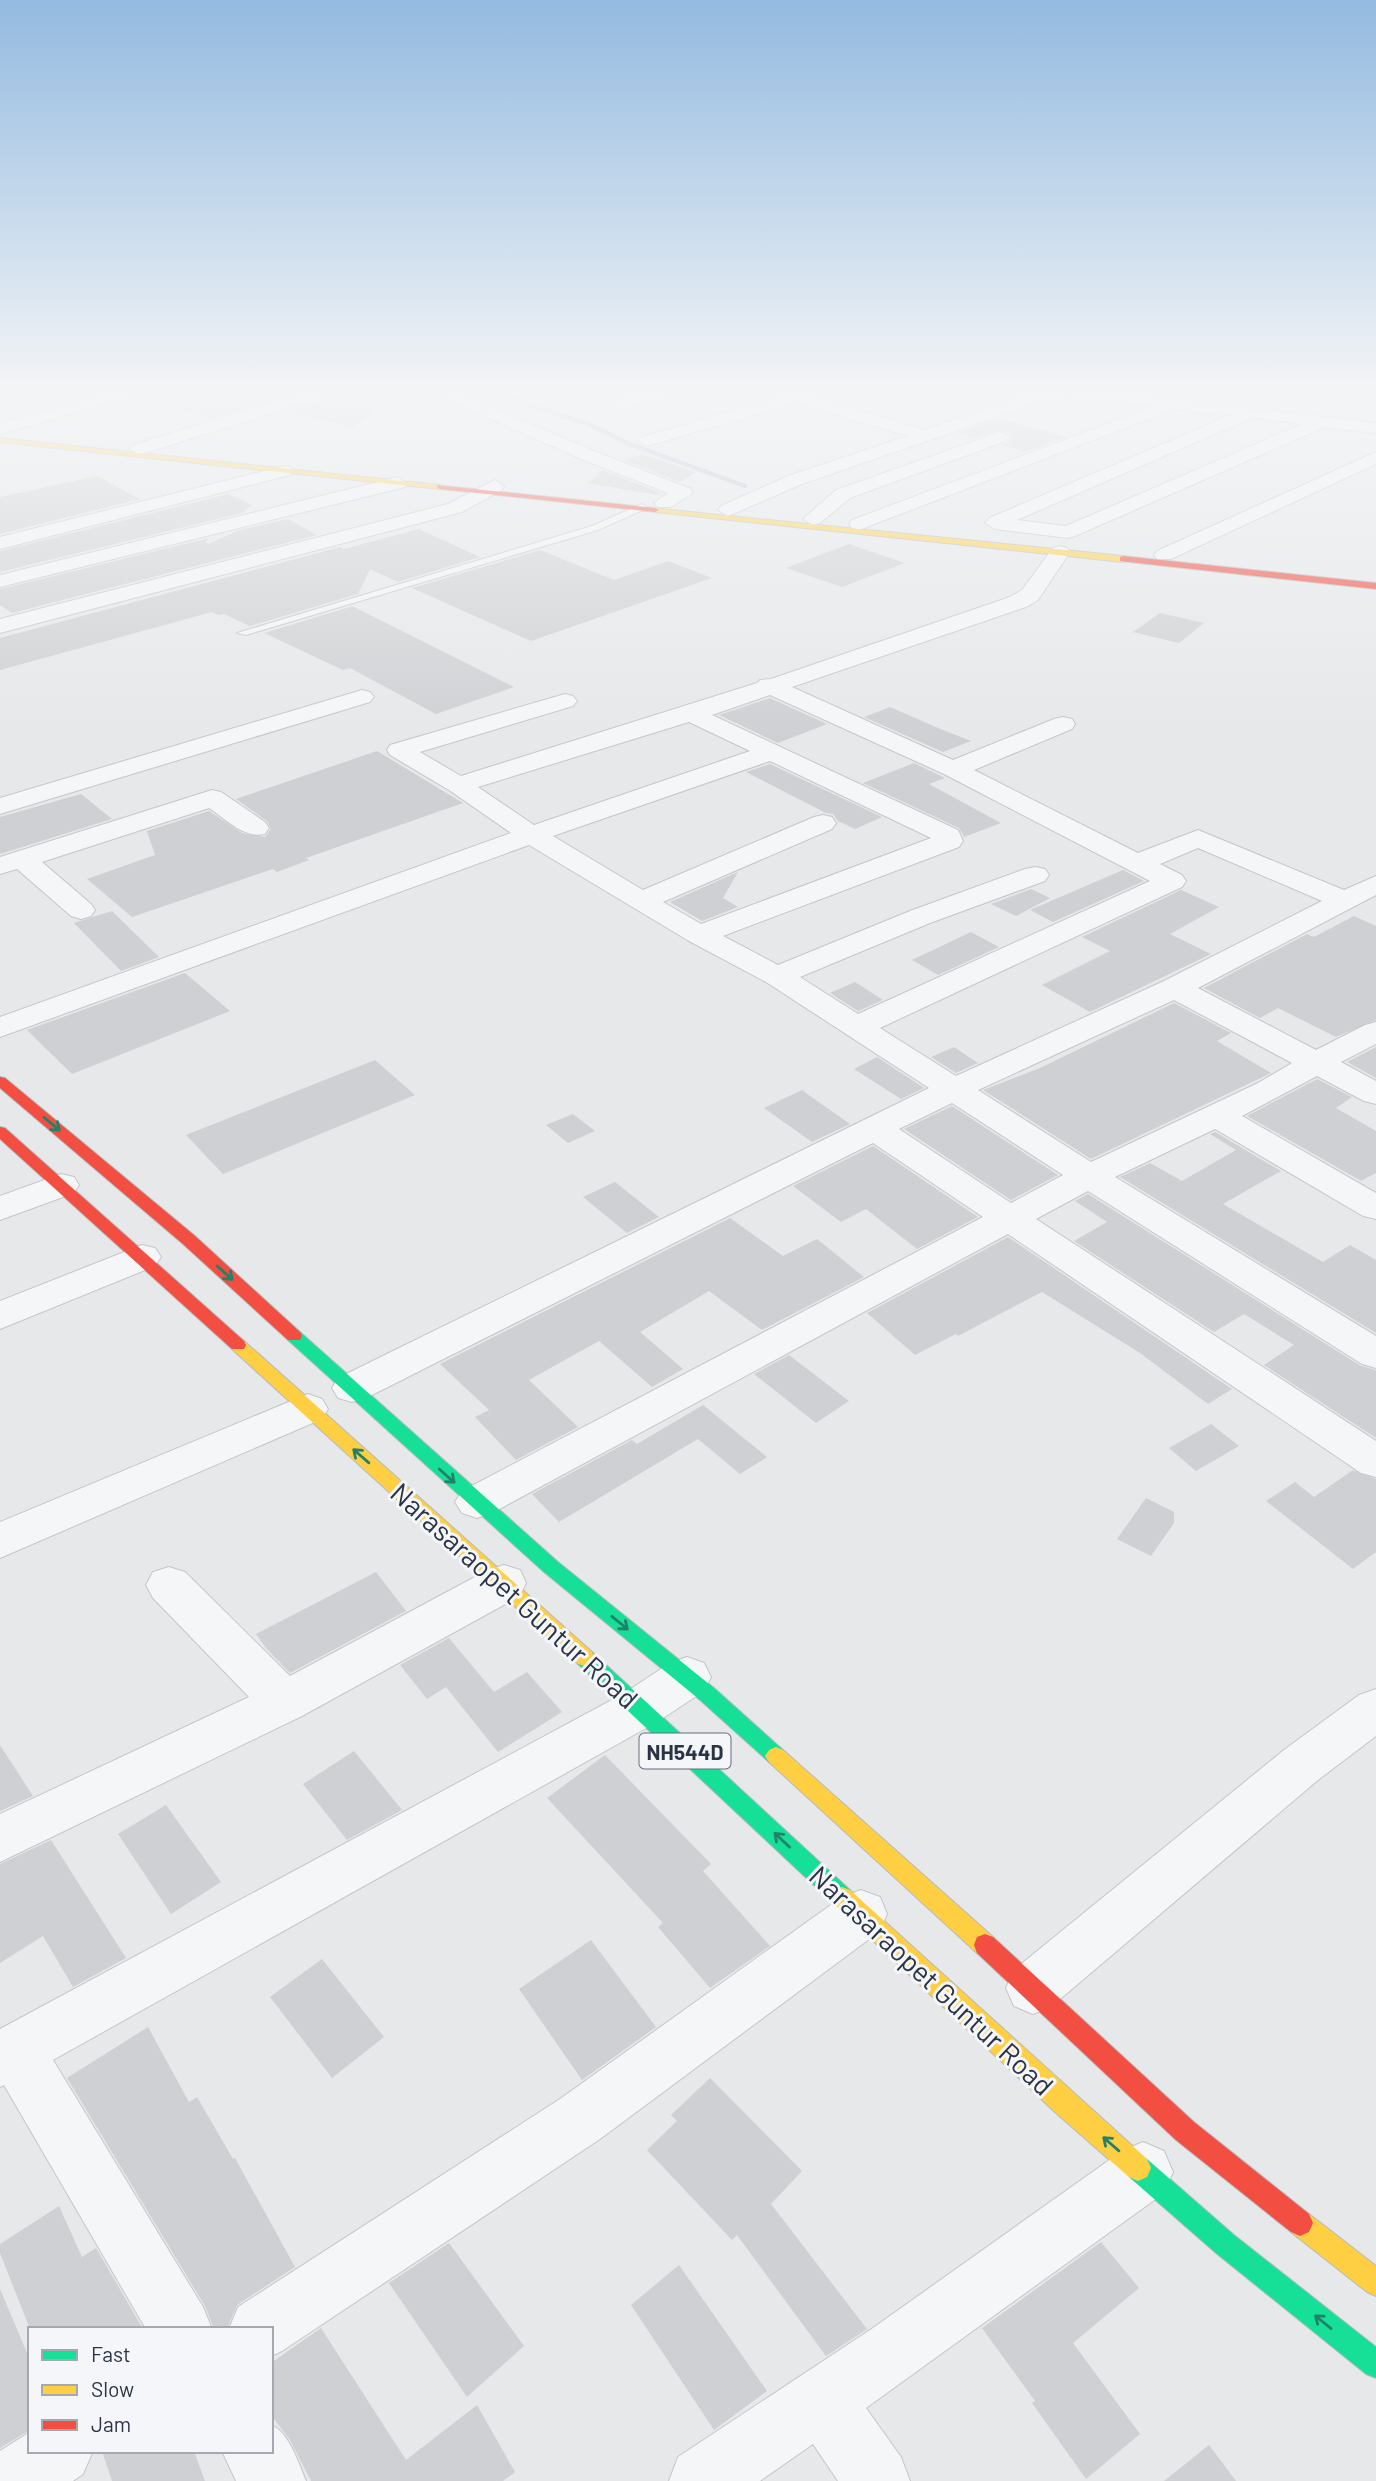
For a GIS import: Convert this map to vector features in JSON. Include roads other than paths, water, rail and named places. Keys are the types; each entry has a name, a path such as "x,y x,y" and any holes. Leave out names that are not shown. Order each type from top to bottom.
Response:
{"highway":[{"path":"632,506 1376,586"},
{"path":"689,506 1376,577"},
{"name":"Narasaraopet Guntur Road","path":"0,1081 189,1240 477,1502 687,1677 1034,1988 1185,2130 1376,2283"},
{"name":"Narasaraopet Guntur Road","path":"0,1131 504,1583 1065,2104 1225,2244 1376,2364"}],"street":[{"path":"0,543 147,506"},
{"path":"0,582 306,506"},
{"path":"1,625 459,506"},
{"path":"728,510 737,506"},
{"path":"813,519 829,506"},
{"path":"859,524 907,506"},
{"path":"995,523 1035,506"},
{"path":"995,523 1068,532 1128,506"},
{"path":"1164,555 1270,506"},
{"path":"995,523 1035,542"},
{"path":"457,785 691,713 1018,603 1030,595 1060,552"},
{"path":"768,685 953,769 1172,881 856,1027"},
{"path":"0,806 362,697"},
{"path":"565,701 399,750 531,835 641,901 778,976 1089,1176 1376,1354"},
{"path":"691,713 947,836 949,841 699,935"},
{"path":"953,769 1063,724"},
{"path":"0,1028 531,835 773,752"},
{"path":"11,863 212,798 256,828"},
{"path":"641,901 823,823"},
{"path":"1138,863 1198,838 1344,900"},
{"path":"11,863 81,910"},
{"path":"778,976 920,917 1035,875"},
{"path":"352,1388 956,1088 1175,988 1376,884"},
{"path":"1175,988 1376,1094"},
{"path":"477,1502 1089,1176 1270,1090 1376,1032"},
{"path":"1216,1115 1376,1208"},
{"path":"874,1128 1008,1220 1376,1462"},
{"path":"0,1209 61,1185"},
{"path":"0,1316 142,1257"},
{"path":"0,1541 308,1409"},
{"path":"0,1839 285,1702 504,1583"},
{"path":"169,1586 285,1702"},
{"path":"180,2327 8,2055 640,1708 687,1677"},
{"path":"1034,1988 1301,1765 1376,1709"},
{"path":"263,2327 580,2119 861,1914"},
{"path":"702,2481 822,2400 1143,2172"},
{"path":"822,2400 877,2481"},
{"path":"13,2481 57,2453"},
{"path":"256,2453 273,2481"}],"lane":[{"path":"242,633 595,528 642,507"}]}
